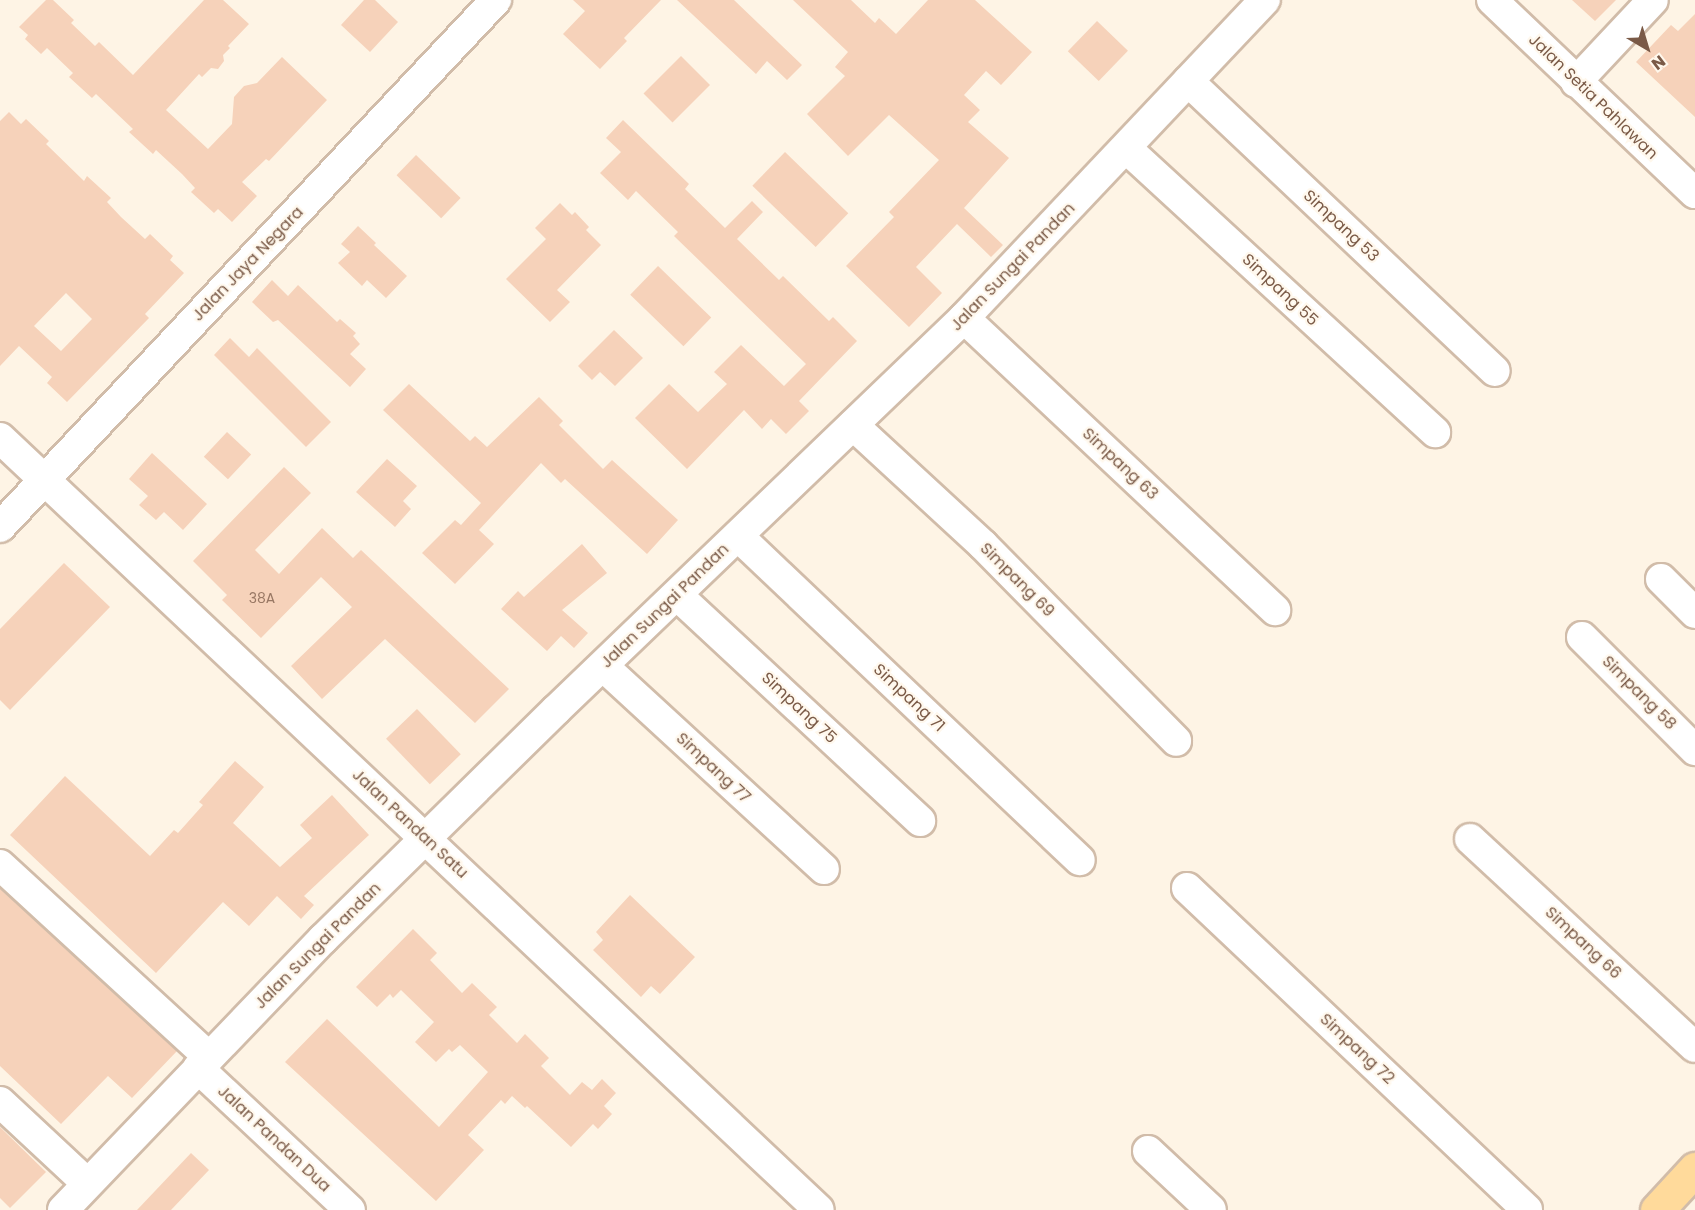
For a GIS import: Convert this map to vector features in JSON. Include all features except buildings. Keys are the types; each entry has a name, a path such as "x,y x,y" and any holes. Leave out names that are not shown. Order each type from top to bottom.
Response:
{"main road":[{"path":"1657,1210 1695,1169"}],"street":[{"name":"Jalan Jaya Negara","path":"0,527 496,0"},
{"name":"Jalan Sungai Pandan","path":"63,1210 203,1062 425,840 964,318 1265,0"},
{"name":"Jalan Setia Pahlawan","path":"1492,0 1695,193"},
{"path":"1576,82 1653,0"},
{"name":"Simpang 53","path":"1188,81 1495,371"},
{"name":"Simpang 55","path":"1126,148 1435,432"},
{"name":"Simpang 63","path":"964,318 1275,610"},
{"name":"Simpang 69","path":"853,424 983,545 1176,741"},
{"name":"Jalan Pandan Satu","path":"0,438 819,1210"},
{"name":"Simpang 71","path":"738,536 1080,860"},
{"path":"1661,579 1695,613"},
{"name":"Simpang 75","path":"676,595 920,821"},
{"name":"Simpang 58","path":"1582,637 1695,750"},
{"name":"Simpang 77","path":"603,666 824,869"},
{"name":"Simpang 66","path":"1470,839 1695,1047"},
{"name":"Jalan Pandan Dua","path":"0,865 203,1062 350,1210"},
{"name":"Simpang 72","path":"1187,888 1527,1210"},
{"path":"0,1102 87,1183"},
{"path":"1148,1151 1211,1210"}]}
